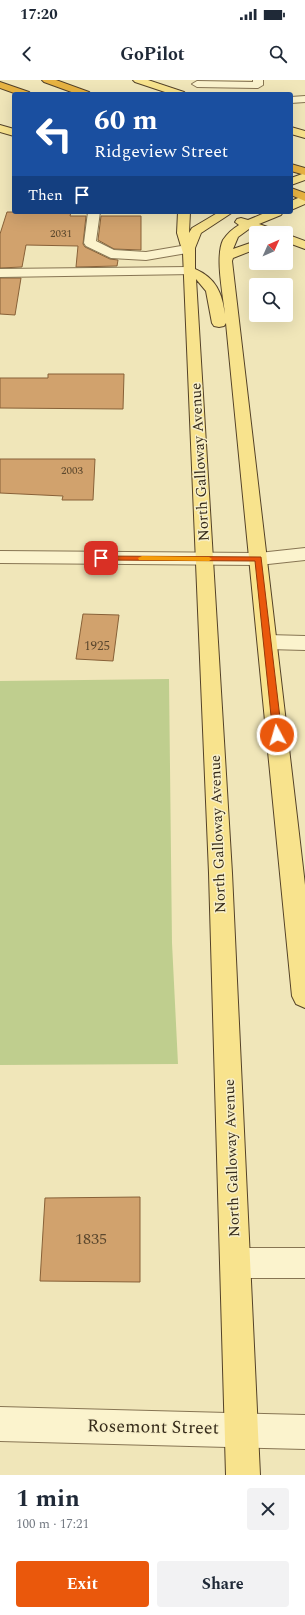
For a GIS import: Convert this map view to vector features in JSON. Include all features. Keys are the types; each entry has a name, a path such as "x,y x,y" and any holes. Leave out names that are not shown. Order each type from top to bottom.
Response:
{"highway":[{"path":"47,80 80,92"},
{"path":"0,85 20,92"},
{"path":"293,169 305,172"},
{"path":"293,192 305,198"}],"main road":[{"path":"138,80 175,92"},
{"path":"0,128 12,132"},
{"path":"293,131 305,135"},
{"path":"293,181 305,176"},
{"path":"293,205 305,198"},
{"path":"184,214 183,233 188,260 213,289 216,299 220,338 236,355"},
{"name":"North Galloway Avenue","path":"220,214 196,231 189,248 188,260 206,559 237,1263 243,1475"},
{"path":"224,214 254,226"},
{"path":"272,214 249,224 230,238 226,256 305,996"},
{"path":"293,241 305,246"},
{"path":"293,244 305,246"},
{"path":"226,256 249,248"}],"street":[{"path":"198,86 258,85 258,80"},
{"path":"293,100 305,99"},
{"path":"94,214 90,243 111,254 188,260"},
{"path":"0,273 188,260"},
{"path":"0,557 259,559 305,554"},
{"path":"268,642 305,643"},
{"path":"237,1263 305,1263"},
{"name":"Rosemont Street","path":"0,1424 241,1429 305,1432"}],"green space":[{"path":"169,679 172,943 178,1064 0,1065 0,681"}],"building":[{"path":"7,212 12,212 12,214 70,214 70,216 86,216 83,244 85,247 110,259 118,260 117,266 76,267 78,246 26,245 22,267 0,268 0,234"},
{"path":"101,216 141,216 141,250 114,249 98,240"},
{"path":"0,278 21,278 15,315 0,314"},
{"path":"48,374 124,374 123,409 0,408 0,378 48,378"},
{"path":"0,459 95,459 93,500 62,500 63,496 0,493"},
{"path":"83,614 119,615 113,661 76,659"},
{"path":"140,1197 140,1282 40,1281 45,1198"}],"slow traffic":[{"path":"142,558 209,559"}],"route":[{"path":"101,558 259,559 277,735"}]}
